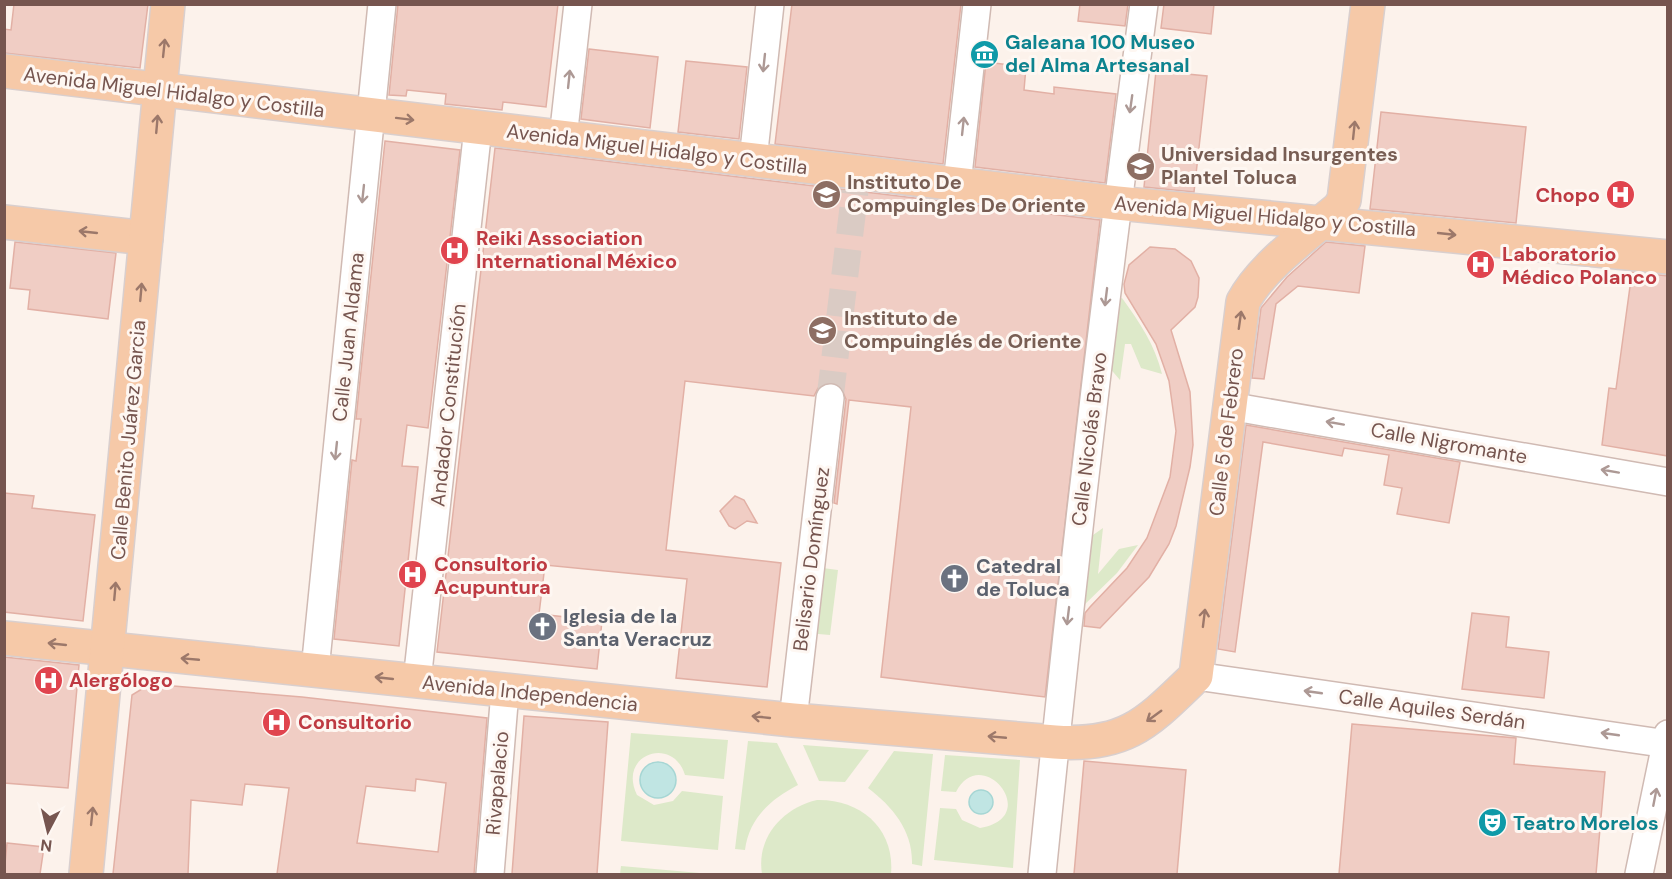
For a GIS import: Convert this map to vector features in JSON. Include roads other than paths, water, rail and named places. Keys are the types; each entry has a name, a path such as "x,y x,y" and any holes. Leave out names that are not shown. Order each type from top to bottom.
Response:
{"main road":[{"name":"Calle Benito Juárez Garcia","path":"86,874 110,649 168,4"},
{"name":"Calle 5 de Febrero","path":"1196,676 1243,302 1255,284 1339,208 1347,190 1368,4"},
{"name":"Avenida Miguel Hidalgo y Costilla","path":"4,71 753,160 856,182 957,184 1668,257"},
{"path":"4,222 146,238"},
{"name":"Avenida Independencia","path":"4,638 793,720 1055,742 1093,743 1128,733 1159,712 1196,676"}],"street":[{"name":"Calle Juan Aldama","path":"315,670 382,4"},
{"path":"563,138 578,4"},
{"path":"753,160 770,4"},
{"path":"957,184 977,4"},
{"name":"Calle Nicolás Bravo","path":"1042,874 1117,202 1144,4"},
{"name":"Andador Constitución","path":"417,681 478,128"},
{"name":"Belisario Domínguez","path":"793,720 830,398"},
{"name":"Calle Nigromante","path":"1229,406 1668,482"},
{"name":"Calle Aquiles Serdán","path":"1196,676 1667,740"},
{"name":"Rivapalacio","path":"490,874 505,691"},
{"path":"1639,874 1667,740"}],"water":[{"path":"658,762 670,768 676,780 670,792 658,798 646,792 640,780 646,768"},
{"path":"981,790 990,793 993,802 990,811 981,814 972,811 969,802 972,793"}],"tunnel":[{"path":"830,398 855,191"}],"place":[{"name":"Galeana 100 Museo del Alma Artesanal","path":"984,54"},
{"name":"Universidad Insurgentes Plantel Toluca","path":"1140,166"},
{"name":"Instituto De Compuingles De Oriente","path":"826,194"},
{"name":"Chopo","path":"1621,195"},
{"name":"Reiki Association International México","path":"455,250"},
{"name":"Laboratorio Médico Polanco","path":"1481,265"},
{"name":"Instituto de Compuinglés de Oriente","path":"823,330"},
{"name":"Consultorio Acupuntura","path":"413,575"},
{"name":"Catedral de Toluca","path":"955,578"},
{"name":"Iglesia de la Santa Veracruz","path":"542,627"},
{"name":"Alergólogo","path":"48,680"},
{"name":"Consultorio","path":"277,722"},
{"name":"Teatro Morelos","path":"1492,823"}]}
